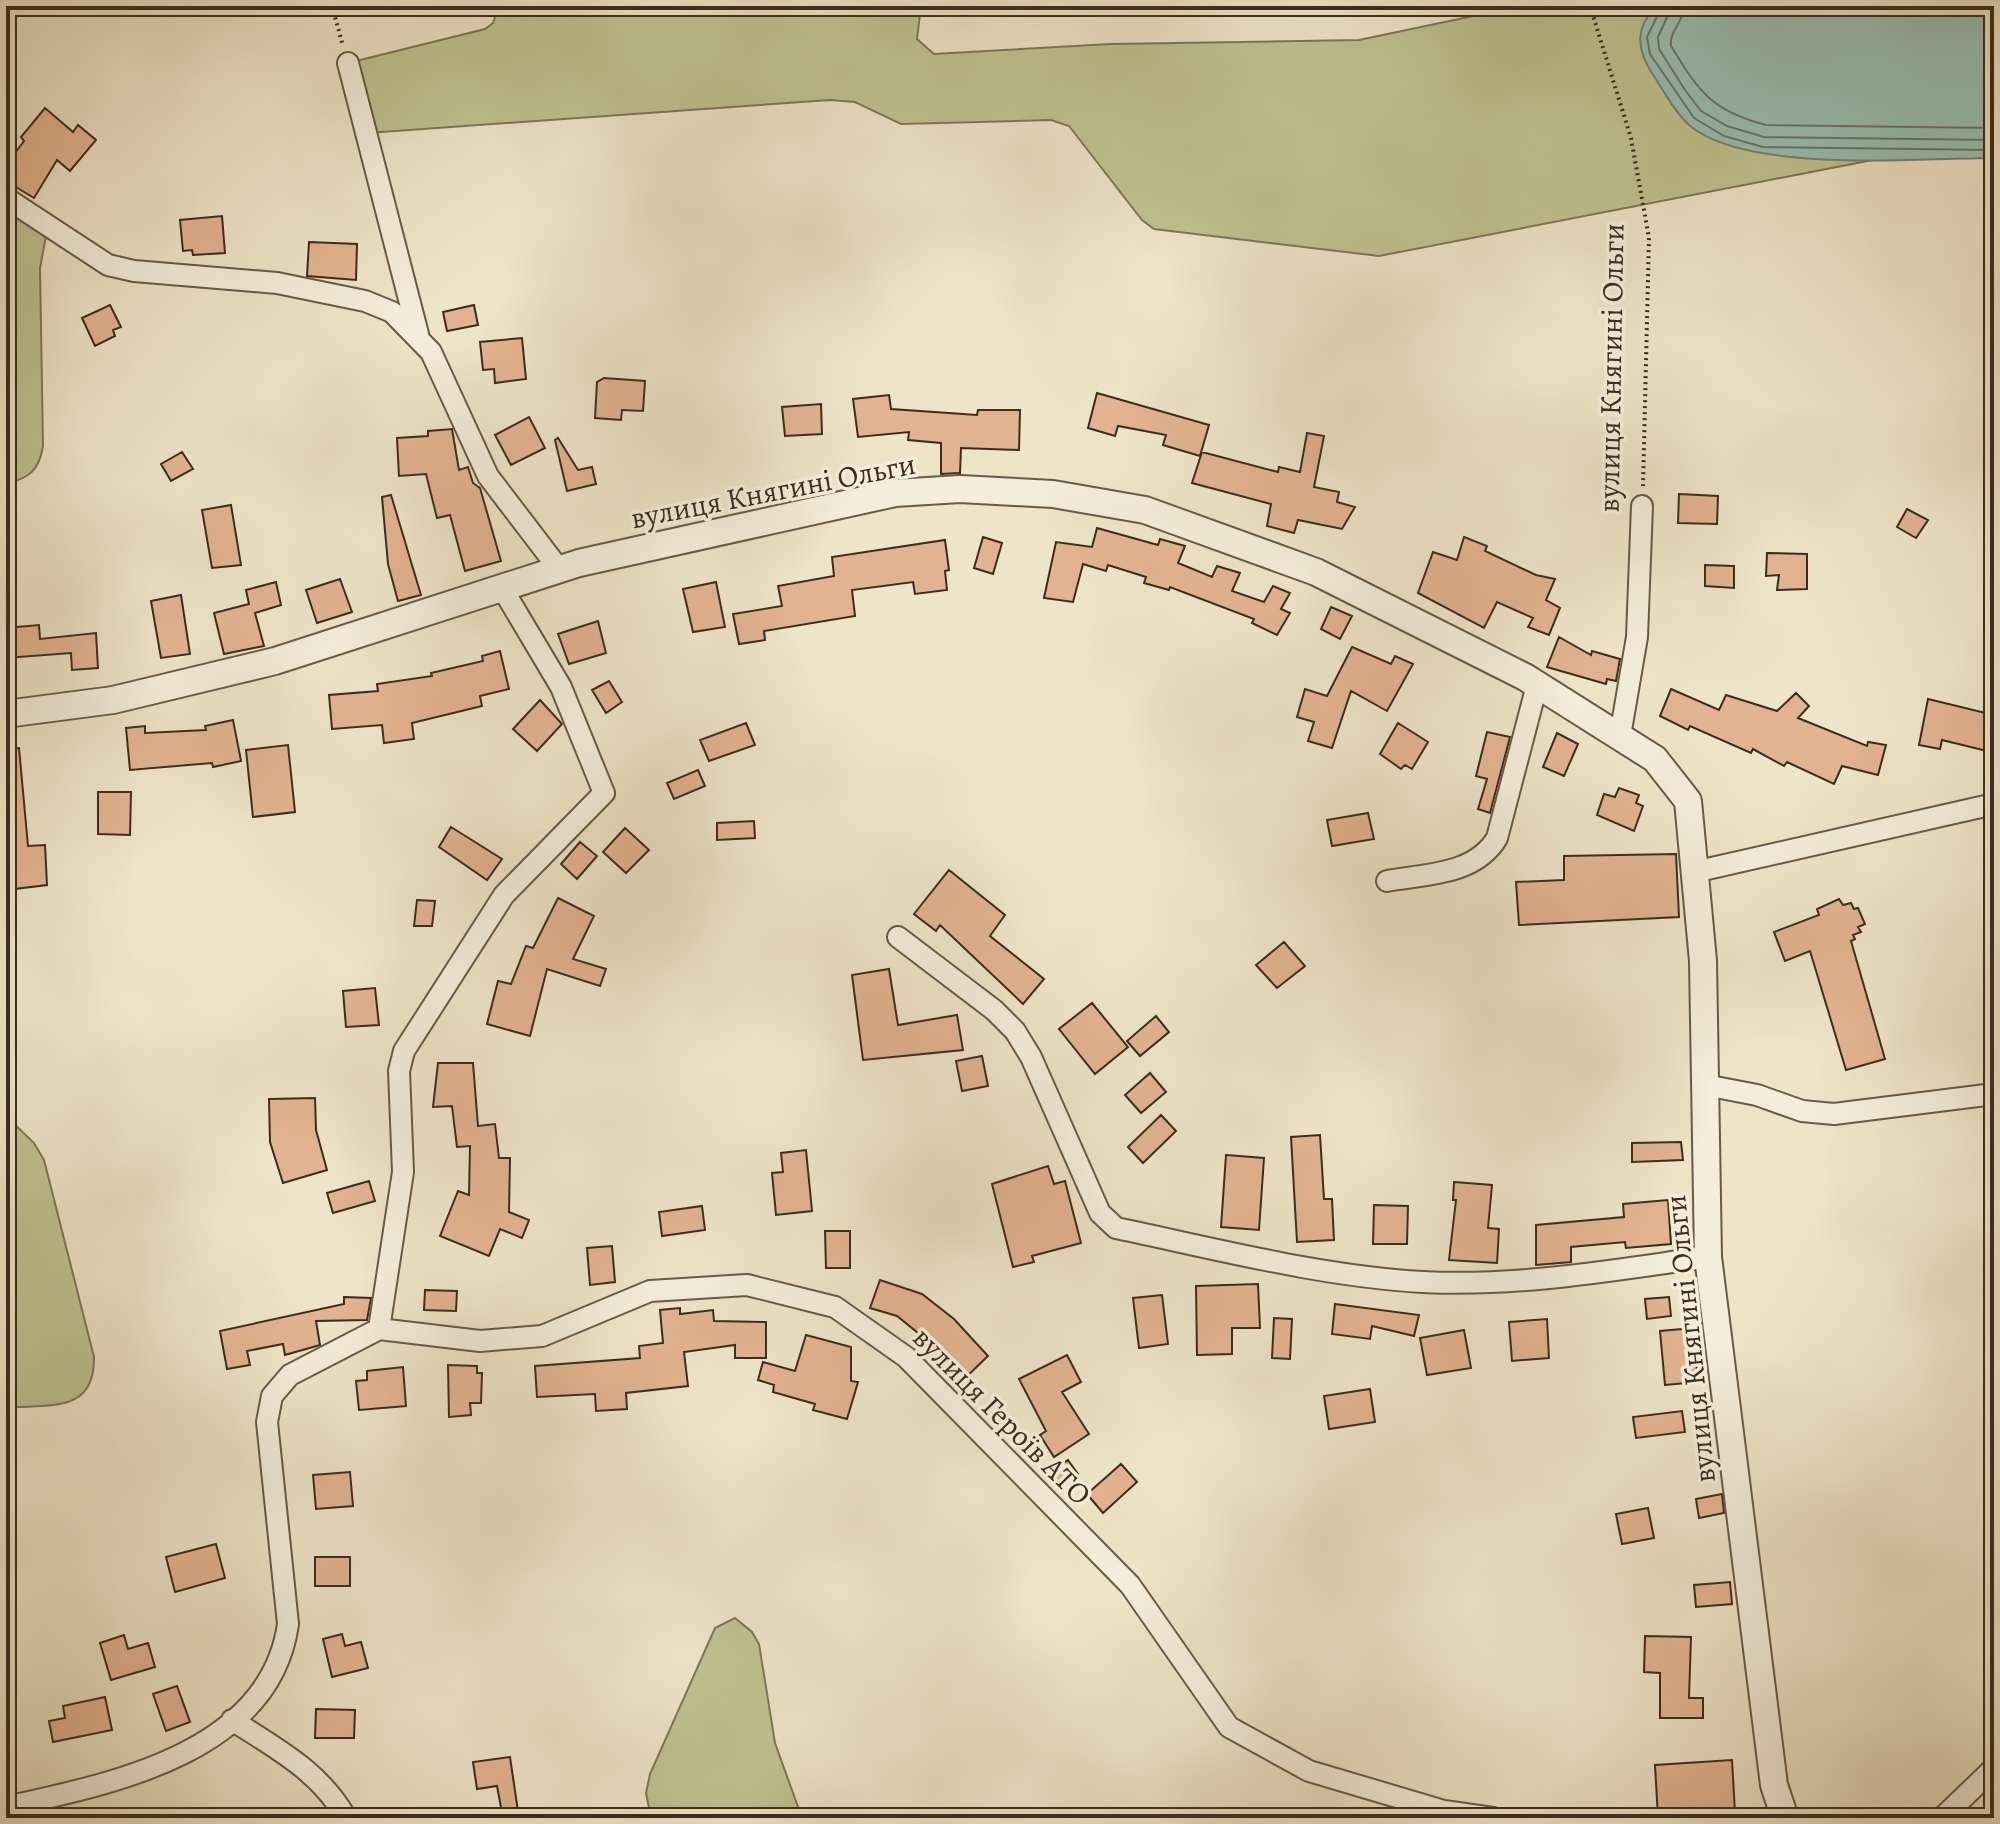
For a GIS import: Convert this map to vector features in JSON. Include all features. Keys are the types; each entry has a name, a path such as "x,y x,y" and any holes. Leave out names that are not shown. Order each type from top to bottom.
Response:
{"street":[{"path":"348,63 418,334"},
{"path":"6,198 108,265 134,271 277,283 347,297 392,312 418,334 442,371 488,476 559,569"},
{"name":"вулиця Княгині Ольги","path":"6,714 113,700 275,661 559,569 895,493 960,489 1053,494 1145,510 1316,572 1537,685 1620,736 1655,759 1688,801 1703,961 1708,1257 1774,1785 1785,1818"},
{"name":"вулиця Княгині Ольги","path":"1620,736 1637,637 1642,506"},
{"path":"6,1807 71,1793 162,1764 187,1752 255,1700 277,1666 288,1624 267,1422 269,1403 276,1389 290,1375 379,1329 403,1172 399,1071 404,1051 504,895 604,793 561,687 502,588"},
{"path":"1387,881 1470,864 1489,853 1497,838 1537,685"},
{"path":"1694,872 1994,804"},
{"path":"898,937 994,1010 1015,1031 1031,1057 1100,1213 1116,1228 1351,1276 1423,1282 1524,1281 1708,1257"},
{"path":"1705,1085 1757,1095 1802,1111 1834,1114 1994,1094"},
{"name":"вулиця Героїв АТО","path":"379,1329 480,1341 542,1336 650,1291 747,1285 835,1307 906,1357 1130,1585 1229,1727 1309,1771 1444,1811 1493,1818"},
{"path":"232,1720 309,1770 327,1789 346,1818"},
{"path":"1942,1818 1994,1768"}],"path":[{"path":"332,6 348,63"},
{"name":"вулиця Княгині Ольги","path":"1590,6 1631,138 1649,238 1642,506"}],"green space":[{"path":"499,6 921,6 917,39 934,54 1111,44 1359,40 1521,6 1699,6 1853,159 1883,158 1379,256 1154,229 1142,220 1069,126 1051,120 901,124 855,102 830,100 368,133 348,63 485,29 493,23"},
{"path":"6,198 48,225 40,268 43,446 39,462 32,472 6,484"},
{"path":"6,1116 34,1143 44,1160 94,1357 87,1388 78,1397 53,1405 6,1408"},
{"path":"735,1618 752,1632 759,1644 775,1743 802,1818 651,1818 646,1793 650,1774 715,1628"}],"water":[{"path":"1658,6 1994,6 1994,158 1835,160 1750,151 1715,140 1683,119 1645,61 1640,36 1646,20"}],"building":[{"path":"45,108 73,132 78,125 96,140 70,171 57,160 34,198 6,181 6,165 24,141 21,137"},
{"path":"222,216 225,253 193,255 192,250 183,251 180,220"},
{"path":"309,242 357,244 356,280 307,276"},
{"path":"110,305 121,327 113,330 115,336 95,346 82,318"},
{"path":"474,305 478,325 447,331 443,312"},
{"path":"522,338 526,379 495,383 494,369 483,370 480,342"},
{"path":"604,378 645,381 643,411 622,410 621,420 595,418 597,382"},
{"path":"1097,393 1209,425 1200,456 1163,445 1166,435 1118,426 1115,436 1088,428"},
{"path":"889,395 891,409 977,415 978,410 1020,410 1019,450 961,448 960,473 941,474 941,443 908,440 909,432 858,437 853,399"},
{"path":"821,404 822,434 785,436 782,407"},
{"path":"529,417 545,448 511,465 495,435"},
{"path":"452,429 459,470 468,467 473,483 480,488 501,561 465,571 450,515 437,518 426,474 399,476 397,438 428,436 428,431"},
{"path":"1307,433 1324,436 1314,487 1339,492 1337,502 1355,507 1342,529 1298,520 1294,533 1267,526 1271,504 1192,483 1202,452 1278,472 1279,467 1300,472"},
{"path":"558,438 578,470 592,467 596,484 567,491 555,440"},
{"path":"182,452 193,469 171,481 161,464"},
{"path":"1679,494 1718,496 1717,524 1678,523"},
{"path":"391,495 421,595 398,601 388,564 382,497"},
{"path":"231,505 241,565 212,568 202,510"},
{"path":"1907,509 1928,520 1916,538 1897,527"},
{"path":"1097,528 1158,545 1160,539 1185,546 1178,563 1212,577 1217,566 1240,573 1232,591 1264,602 1273,586 1290,593 1281,609 1290,613 1277,635 1252,623 1254,619 1170,587 1169,590 1144,583 1146,577 1108,565 1106,571 1083,564 1073,602 1044,598 1056,542 1092,547"},
{"path":"983,537 1002,543 993,574 974,568"},
{"path":"1464,537 1487,546 1485,551 1536,575 1555,579 1546,600 1560,608 1549,635 1528,627 1533,618 1497,602 1484,628 1418,593 1433,552 1457,560"},
{"path":"945,540 949,570 945,571 947,590 915,594 913,582 852,590 855,616 764,631 765,640 739,644 733,614 782,606 778,586 834,576 832,557"},
{"path":"1767,553 1807,554 1807,589 1777,590 1779,575 1766,576"},
{"path":"1705,565 1734,566 1734,588 1705,586"},
{"path":"340,579 352,612 317,623 306,590"},
{"path":"276,582 281,605 255,613 264,646 224,654 214,613 249,604 246,590"},
{"path":"716,582 725,627 693,632 683,589"},
{"path":"181,595 190,654 161,658 151,601"},
{"path":"1331,607 1352,616 1340,639 1321,629"},
{"path":"598,621 606,653 569,664 558,634"},
{"path":"39,625 40,639 96,633 98,668 72,670 71,653 6,658 6,628"},
{"path":"1559,637 1591,655 1592,651 1620,659 1616,681 1607,679 1606,684 1547,667"},
{"path":"1352,647 1391,664 1395,656 1413,664 1387,711 1351,691 1332,748 1308,741 1314,722 1297,717 1305,689 1327,696"},
{"path":"500,651 509,689 480,696 482,706 412,723 414,739 384,743 382,725 332,729 329,695 378,691 377,684 432,676 431,673 483,661 482,656"},
{"path":"609,681 622,702 606,713 592,690"},
{"path":"1671,689 1719,710 1726,695 1777,711 1796,693 1809,706 1798,718 1867,746 1868,742 1886,745 1878,775 1842,766 1834,784 1787,762 1784,766 1753,749 1751,753 1690,726 1688,730 1660,716"},
{"path":"1928,699 1994,715 1991,752 1942,740 1940,749 1919,745"},
{"path":"540,700 562,724 537,751 513,729"},
{"path":"233,720 241,761 213,767 212,763 130,770 126,728 145,726 145,733 206,730 205,726"},
{"path":"746,723 755,745 709,761 700,740"},
{"path":"1398,723 1428,742 1412,769 1405,765 1401,769 1380,754"},
{"path":"1487,732 1510,737 1490,813 1478,809 1487,779 1476,776"},
{"path":"1557,733 1578,744 1564,776 1543,767"},
{"path":"288,745 295,812 253,817 246,750"},
{"path":"19,748 28,846 45,845 47,885 6,890 6,749"},
{"path":"698,770 705,786 674,799 667,783"},
{"path":"1619,788 1639,795 1636,803 1643,806 1634,831 1597,815 1604,794 1615,797"},
{"path":"98,792 131,792 130,835 98,834"},
{"path":"1368,813 1374,839 1332,846 1327,820"},
{"path":"754,821 755,838 717,840 717,823"},
{"path":"451,827 502,859 487,880 439,847"},
{"path":"625,828 649,850 626,873 603,852"},
{"path":"580,842 597,856 577,879 561,864"},
{"path":"1676,854 1679,917 1519,925 1516,882 1564,880 1564,856"},
{"path":"949,870 1005,915 990,936 1044,979 1023,1004 940,925 936,931 914,914"},
{"path":"558,898 594,916 573,959 606,969 600,986 547,969 530,1036 487,1024 498,981 511,984 526,946 533,948"},
{"path":"1839,899 1843,905 1851,903 1854,909 1858,908 1865,924 1858,927 1861,932 1853,935 1855,939 1851,941 1885,1059 1846,1070 1810,951 1785,961 1774,932 1819,915 1817,909"},
{"path":"417,900 435,901 432,926 414,926"},
{"path":"1284,942 1305,966 1277,988 1256,965"},
{"path":"889,969 898,1025 957,1015 963,1050 863,1060 852,975"},
{"path":"375,988 379,1025 346,1027 343,991"},
{"path":"1092,1003 1128,1047 1095,1074 1059,1029"},
{"path":"1156,1016 1169,1032 1140,1056 1127,1041"},
{"path":"982,1056 988,1086 962,1091 956,1061"},
{"path":"438,1063 473,1063 478,1126 495,1124 499,1158 510,1158 509,1212 529,1220 522,1238 500,1229 489,1256 440,1236 458,1191 469,1195 470,1146 457,1147 452,1106 433,1107"},
{"path":"1150,1073 1166,1092 1141,1113 1125,1095"},
{"path":"315,1098 316,1130 327,1170 283,1183 270,1142 269,1099"},
{"path":"1161,1115 1176,1131 1143,1163 1128,1147"},
{"path":"1320,1135 1324,1199 1332,1199 1334,1240 1297,1242 1291,1137"},
{"path":"1681,1142 1683,1160 1632,1162 1632,1143"},
{"path":"806,1150 812,1211 776,1215 772,1173 783,1172 781,1153"},
{"path":"1226,1155 1264,1158 1259,1230 1221,1227"},
{"path":"1048,1166 1054,1184 1065,1181 1081,1243 1032,1256 1034,1262 1013,1267 992,1184"},
{"path":"369,1181 375,1201 333,1213 327,1193"},
{"path":"1454,1182 1492,1185 1488,1228 1499,1229 1497,1263 1449,1260 1456,1200 1453,1200"},
{"path":"1668,1200 1671,1244 1626,1248 1625,1242 1571,1247 1571,1262 1536,1265 1536,1225 1624,1217 1623,1204"},
{"path":"1374,1205 1408,1206 1407,1244 1373,1244"},
{"path":"702,1206 705,1230 662,1236 659,1212"},
{"path":"825,1231 850,1231 850,1268 826,1268"},
{"path":"612,1246 615,1282 590,1285 587,1248"},
{"path":"880,1280 922,1294 954,1319 988,1356 958,1385 931,1357 939,1350 897,1316 870,1308"},
{"path":"1258,1284 1260,1328 1232,1328 1232,1354 1197,1355 1196,1286"},
{"path":"425,1290 457,1291 456,1311 424,1310"},
{"path":"1162,1295 1168,1344 1139,1348 1133,1298"},
{"path":"344,1297 371,1298 367,1320 316,1321 320,1345 285,1355 283,1344 247,1351 250,1365 227,1369 220,1331 344,1304"},
{"path":"1669,1297 1671,1316 1647,1319 1645,1299"},
{"path":"1335,1304 1419,1315 1414,1336 1372,1326 1370,1339 1332,1334"},
{"path":"680,1308 680,1314 713,1310 714,1321 766,1322 766,1358 735,1358 735,1345 684,1352 688,1386 626,1393 627,1409 596,1411 595,1394 537,1397 535,1366 640,1358 639,1346 663,1343 660,1310"},
{"path":"1274,1318 1292,1319 1290,1359 1272,1358"},
{"path":"1547,1319 1549,1358 1512,1361 1509,1322"},
{"path":"1693,1328 1698,1382 1665,1385 1660,1331"},
{"path":"1464,1330 1471,1368 1427,1375 1420,1338"},
{"path":"806,1335 851,1347 851,1381 858,1382 847,1419 813,1410 815,1404 773,1392 774,1385 758,1380 763,1362 795,1371"},
{"path":"1067,1355 1081,1382 1062,1392 1089,1434 1054,1457 1040,1435 1046,1431 1019,1379"},
{"path":"448,1365 477,1366 477,1373 482,1373 481,1403 470,1403 471,1415 449,1417"},
{"path":"403,1367 406,1406 359,1410 356,1381 367,1380 367,1371"},
{"path":"1370,1389 1375,1422 1329,1429 1324,1396"},
{"path":"1682,1411 1685,1432 1636,1438 1633,1417"},
{"path":"1068,1460 1078,1474 1059,1488 1049,1474"},
{"path":"1121,1464 1137,1482 1103,1513 1087,1494"},
{"path":"350,1472 353,1506 316,1509 313,1475"},
{"path":"1722,1494 1724,1513 1699,1518 1696,1499"},
{"path":"1648,1508 1654,1538 1622,1544 1616,1514"},
{"path":"216,1544 225,1578 175,1592 166,1557"},
{"path":"315,1557 350,1557 350,1586 315,1586"},
{"path":"1730,1582 1732,1604 1696,1607 1694,1585"},
{"path":"342,1634 345,1646 361,1642 368,1668 332,1677 323,1639"},
{"path":"124,1635 128,1649 148,1643 155,1667 111,1680 100,1643"},
{"path":"1645,1636 1691,1637 1689,1698 1703,1698 1703,1718 1660,1718 1660,1673 1644,1672"},
{"path":"177,1686 190,1722 166,1731 153,1694"},
{"path":"105,1697 112,1730 53,1742 49,1721 65,1718 63,1706"},
{"path":"316,1709 355,1710 354,1738 315,1738"},
{"path":"510,1757 519,1818 503,1818 497,1786 477,1789 473,1762"},
{"path":"1732,1760 1735,1813 1658,1818 1655,1765"}]}
